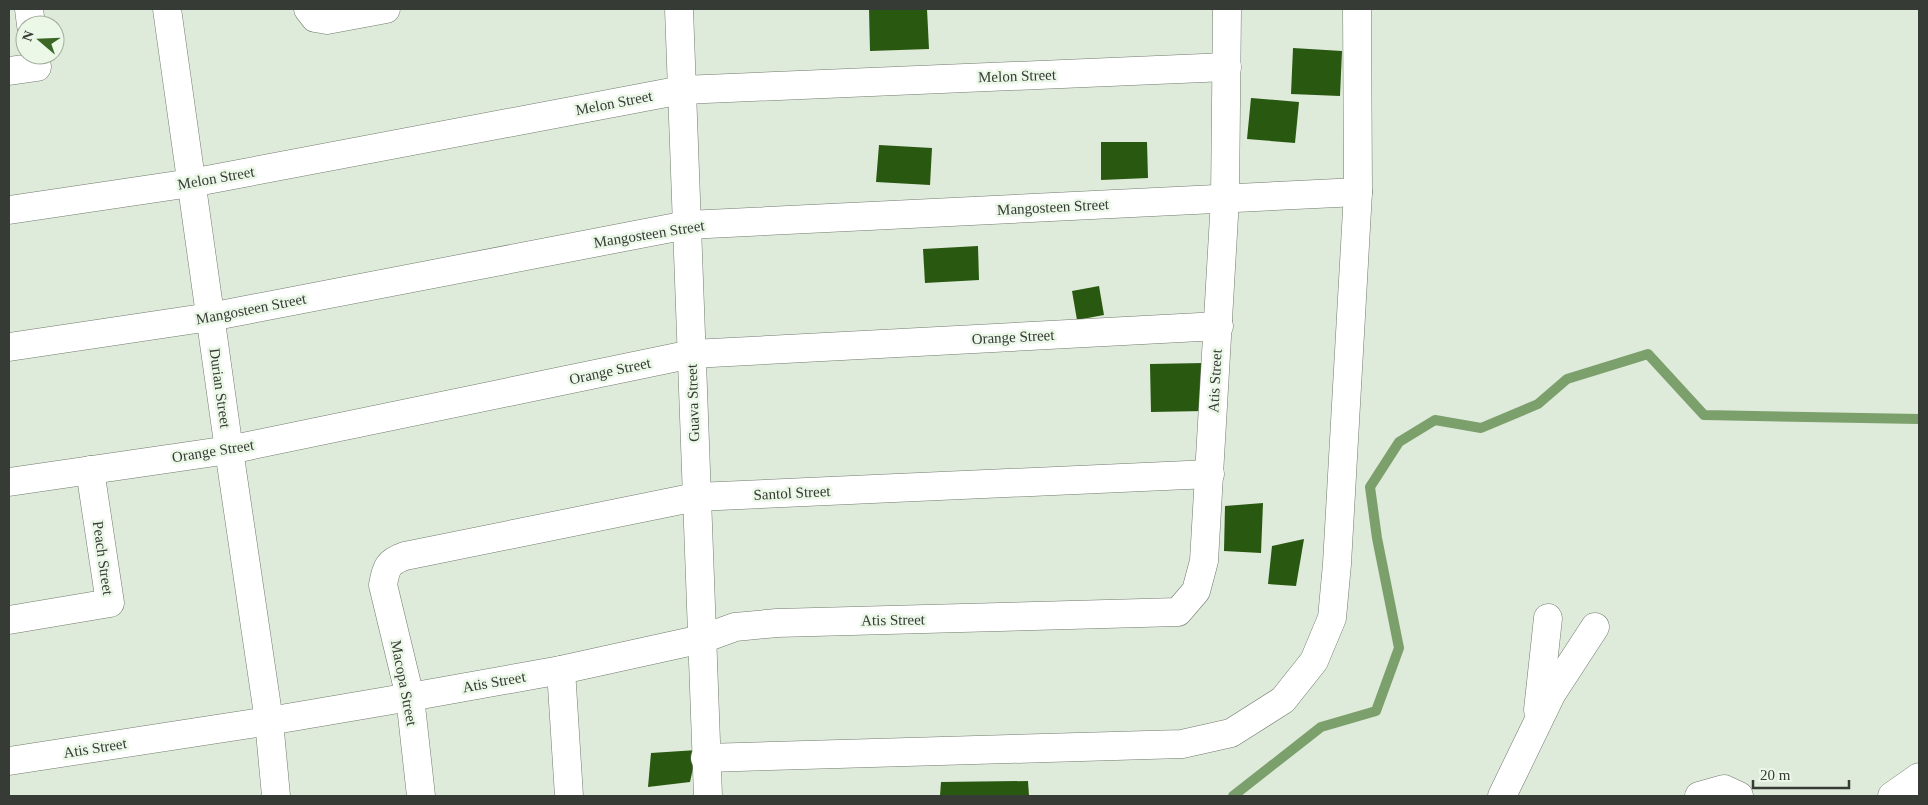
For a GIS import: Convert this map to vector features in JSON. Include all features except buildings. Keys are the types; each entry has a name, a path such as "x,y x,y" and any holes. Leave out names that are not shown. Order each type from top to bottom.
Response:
{"street":[{"name":"Durian Street","path":"167,9 269,721 276,796"},
{"path":"308,9 315,18 327,20 386,9"},
{"name":"Guava Street","path":"679,9 708,796"},
{"name":"Atis Street","path":"9,761 269,721 561,670 702,640 736,627 777,623 1178,612 1196,591 1204,561 1225,199 1227,9"},
{"path":"706,758 1182,744 1232,733 1283,700 1314,661 1332,618 1337,564 1358,192 1357,9"},
{"path":"9,71 25,65"},
{"name":"Melon Street","path":"9,210 191,183 682,90 1227,66"},
{"name":"Mangosteen Street","path":"9,346 210,317 687,225 1358,192"},
{"name":"Orange Street","path":"9,482 229,450 692,354 1219,326"},
{"name":"Peach Street","path":"9,620 110,603 90,470"},
{"name":"Santol Street","path":"386,570 394,560 405,556 696,497 1210,474"},
{"name":"Macopa Street","path":"386,570 383,584 410,697 421,796"},
{"path":"1536,727 1548,618"},
{"path":"1502,796 1552,693 1595,627"},
{"path":"561,670 569,796"},
{"path":"1892,796 1919,777"},
{"path":"1699,796 1724,789 1739,796"}],"waterway":[{"path":"1233,796 1321,727 1376,711 1399,648 1377,538 1370,487 1399,442 1435,420 1481,428 1538,404 1567,379 1648,354 1704,415 1919,419"}]}
